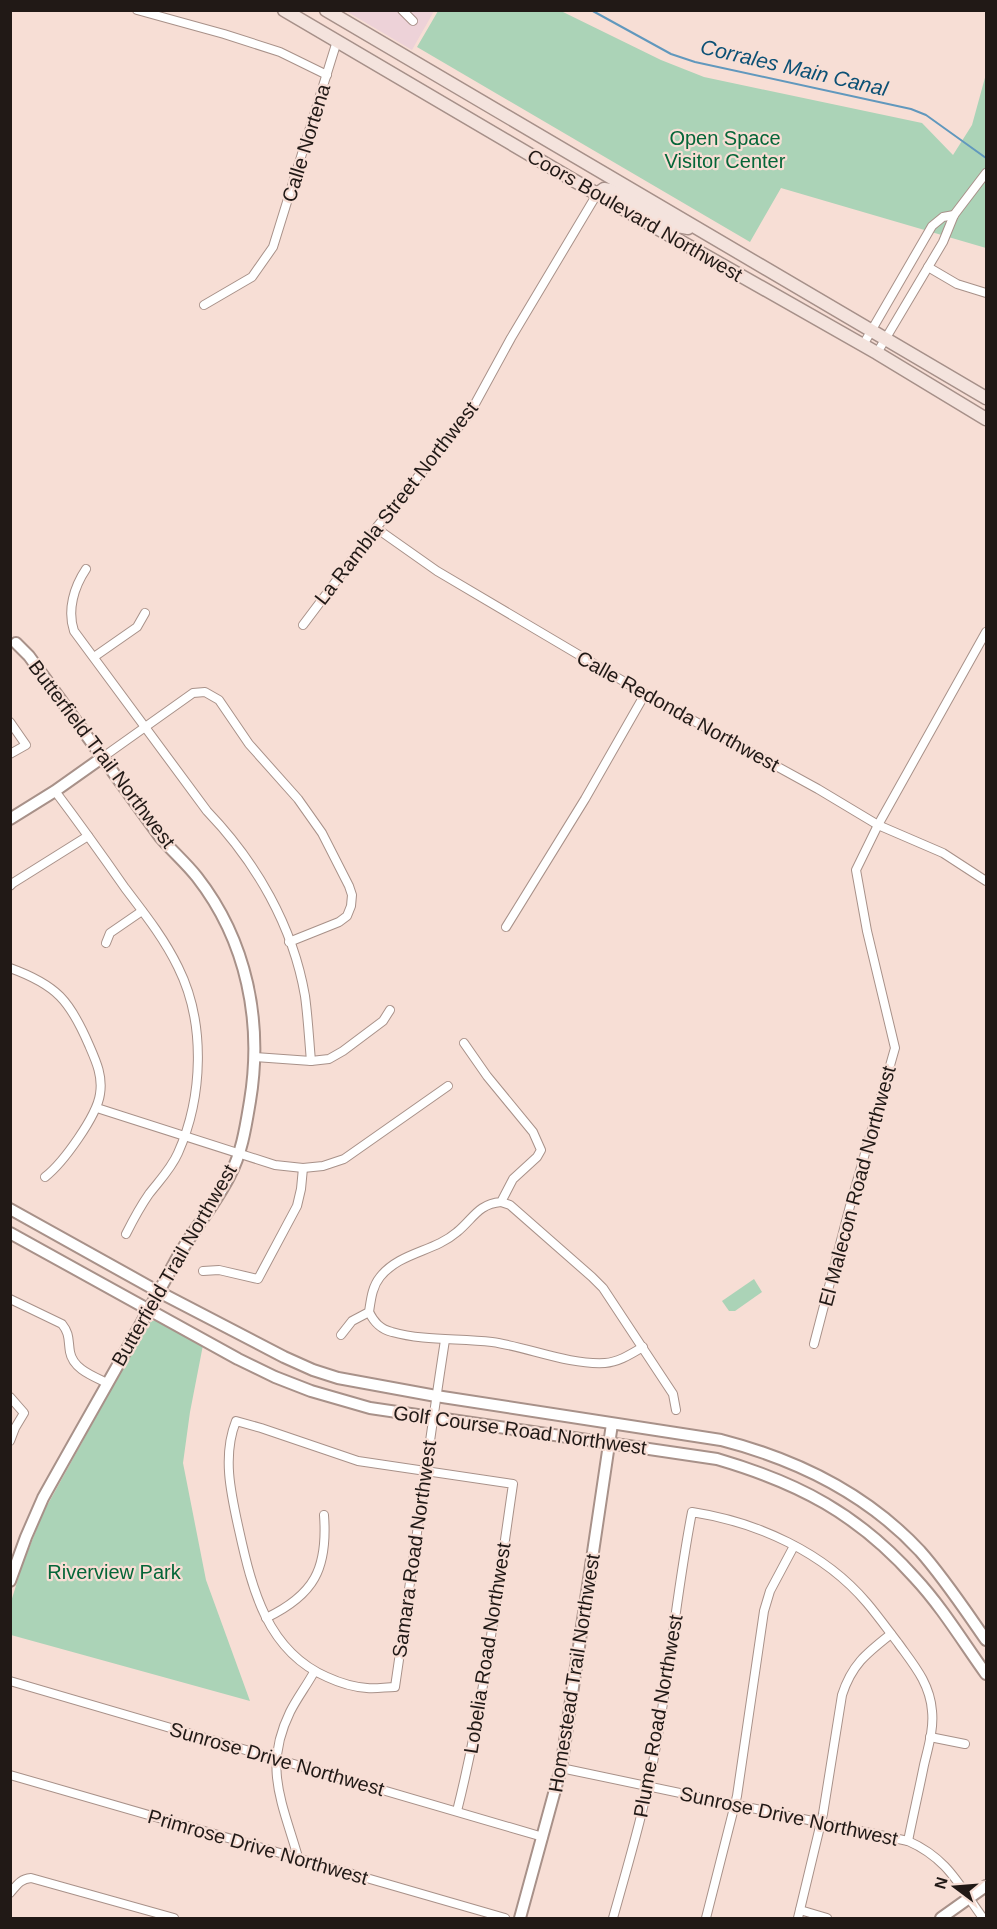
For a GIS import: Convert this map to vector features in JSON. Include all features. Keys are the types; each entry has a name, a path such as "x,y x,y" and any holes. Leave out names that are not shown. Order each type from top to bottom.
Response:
{"main road":[{"name":"Coors Boulevard Northwest","path":"284,10 987,419"},
{"name":"Coors Boulevard Northwest","path":"329,11 987,398"},
{"path":"597,194 604,189 610,190 674,225 699,229"},
{"name":"Butterfield Trail Northwest","path":"10,1581 43,1498 182,1250 231,1175 246,1125 255,1057 254,1012 240,956 229,930 199,879 160,837 30,656 13,645"},
{"path":"10,819 56,791 103,757"},
{"name":"Golf Course Road Northwest","path":"10,1209 159,1292 313,1370 338,1378 436,1396 721,1440 786,1460 836,1485 880,1516 918,1550 987,1640"},
{"name":"Golf Course Road Northwest","path":"10,1233 238,1359 311,1391 370,1408 717,1460 772,1477 824,1502 854,1521 884,1545 916,1578 987,1674"},
{"name":"Homestead Trail Northwest","path":"520,1918 561,1768 612,1424"},
{"path":"941,1918 987,1886"}],"street":[{"name":"Calle Nortena","path":"137,10 280,52 327,75 273,247 252,277 204,305"},
{"path":"402,10 413,21"},
{"path":"327,75 338,41"},
{"path":"877,353 943,242 954,215 986,173"},
{"name":"La Rambla Street Northwest","path":"303,625 376,528 470,412 511,338 597,194"},
{"path":"863,345 932,226 943,217 954,215"},
{"path":"928,267 957,284 987,293"},
{"name":"Calle Redonda Northwest","path":"376,528 437,572 645,694 818,789 878,825 943,853 987,881"},
{"path":"86,569 78,580 71,608 71,622 74,630 207,811 251,864 273,901 300,972 311,1061"},
{"path":"94,657 137,627 145,613"},
{"name":"El Malecon Road Northwest","path":"814,1344 895,1048 867,931 856,870 878,825 987,632"},
{"path":"103,757 193,693 205,692 219,700 249,744 291,789 322,833 352,895 347,916 339,922 289,942"},
{"path":"506,927 585,799 645,694"},
{"path":"10,722 26,745 10,754"},
{"path":"56,791 169,950 188,991 194,1014 198,1042 198,1066 194,1095 184,1135 168,1171 149,1195 126,1234"},
{"path":"10,886 88,836"},
{"path":"106,943 110,933 142,911"},
{"path":"10,968 50,987 64,999 76,1015 100,1071 97,1108 56,1168 45,1177"},
{"path":"255,1057 311,1061 329,1059 383,1021 390,1010"},
{"path":"464,1043 487,1076 533,1132 542,1150 513,1179 501,1202"},
{"path":"97,1108 275,1165 303,1168 323,1166 344,1159 448,1086"},
{"path":"203,1271 219,1270 258,1279 297,1206 302,1190 303,1168"},
{"path":"643,1347 619,1360 598,1363 536,1353 491,1342 445,1340 392,1332 381,1328 374,1322 369,1312 372,1292 378,1279 389,1267 449,1238 483,1206 501,1202 510,1205 603,1288 643,1347 673,1394 676,1410"},
{"path":"10,1299 62,1324 68,1331 70,1353 74,1362 81,1369 107,1383"},
{"path":"341,1335 352,1321 369,1312"},
{"name":"Samara Road Northwest","path":"314,1672 340,1683 366,1688 395,1687 432,1417 445,1340"},
{"path":"10,1396 24,1413 10,1441"},
{"path":"298,1857 278,1790 275,1773 276,1758 280,1736 291,1711 314,1672 285,1648 274,1634 250,1576 233,1504 228,1447 236,1421 358,1461 425,1470"},
{"name":"Lobelia Road Northwest","path":"425,1470 513,1484 479,1712 457,1811"},
{"name":"Plume Road Northwest","path":"613,1918 648,1787 692,1512 720,1516 763,1531 794,1546"},
{"path":"266,1618 289,1606 309,1588 323,1553 326,1538 324,1515"},
{"path":"706,1918 735,1804 765,1611 770,1591 794,1546 834,1572 866,1602 926,1683 933,1713 908,1841"},
{"path":"798,1918 822,1823 842,1695 847,1680 863,1657 891,1634"},
{"name":"Sunrose Drive Northwest","path":"10,1681 543,1837"},
{"path":"930,1737 964,1744"},
{"name":"Sunrose Drive Northwest","path":"561,1768 908,1841 924,1848 944,1864 983,1918"},
{"name":"Primrose Drive Northwest","path":"10,1775 505,1918"},
{"path":"10,1893 17,1884 24,1879 31,1878 157,1916 174,1918"},
{"path":"800,1910 827,1918"}],"shaded area":[{"path":"346,11 434,11 412,50"}],"green space":[{"name":"Open Space Visitor Center","path":"438,11 561,11 661,60 704,77 922,123 953,155 972,125 986,74 986,248 781,188 750,242 417,47"},
{"path":"754,1279 762,1292 735,1311 729,1311 722,1301"},
{"name":"Riverview Park","path":"161,1321 203,1345 183,1463 206,1580 250,1701 11,1635 10,1605 22,1566 43,1513 148,1323"}],"waterway":[{"name":"Corrales Main Canal","path":"591,10 671,54 695,62 911,109 926,115 986,158"}]}
